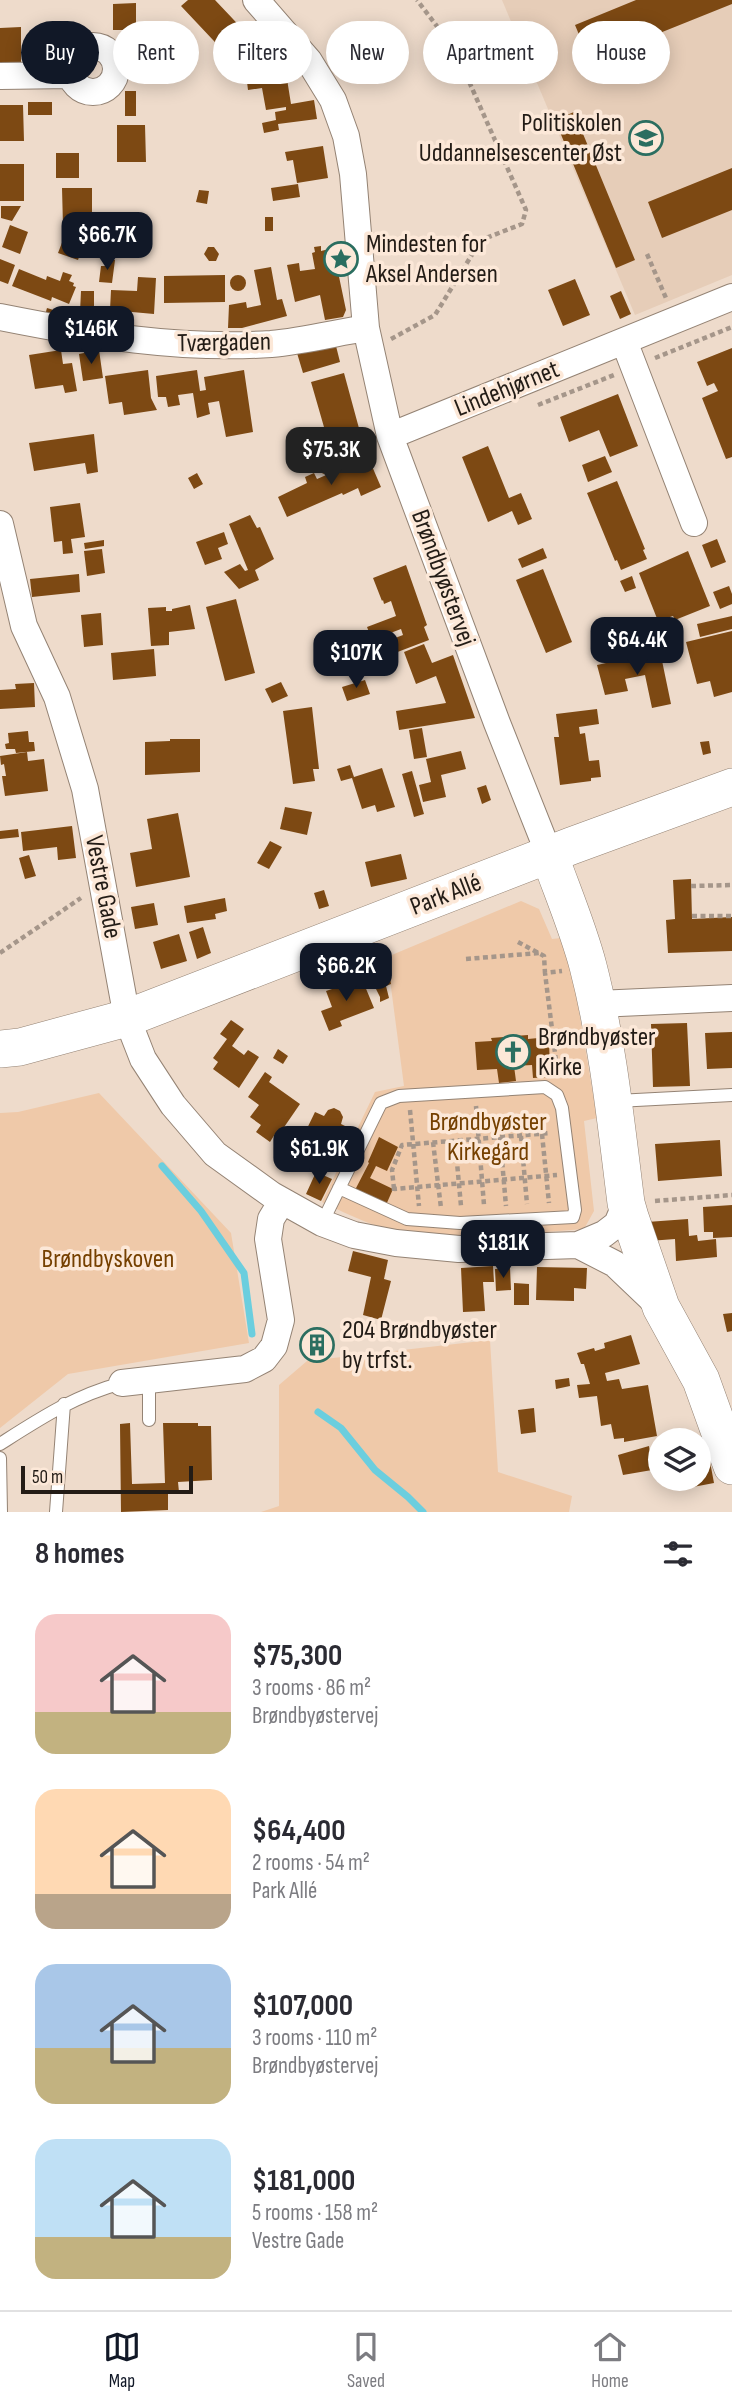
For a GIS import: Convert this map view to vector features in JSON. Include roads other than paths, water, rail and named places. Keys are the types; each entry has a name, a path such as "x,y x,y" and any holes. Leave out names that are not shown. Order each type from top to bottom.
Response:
{"street":[{"name":"Brøndbyøstervej","path":"256,0 309,61 333,100 346,136 353,174 369,339 390,436 549,855 587,963 614,1101 626,1203 661,1307 701,1380 732,1466"},
{"path":"0,76 21,76"},
{"name":"Lindehjørnet","path":"390,436 732,297"},
{"name":"Tværgaden","path":"0,317 79,333 146,342 211,346 369,339"},
{"path":"624,341 694,523"},
{"name":"Vestre Gade","path":"0,524 24,626 57,697 85,789 127,1018 143,1059 173,1105 215,1154 282,1201 322,1223 354,1235 460,1250 578,1245 604,1234 617,1224 626,1203"},
{"name":"Park Allé","path":"0,1049 20,1047 127,1018 732,787"},
{"path":"597,1004 732,998"},
{"path":"122,1383 245,1369 264,1359 274,1346 281,1320 268,1238 271,1219 282,1201"},
{"name":"Vestre Gade","path":"578,1245 615,1264 661,1307"}],"lane":[{"path":"322,1223 339,1188 381,1103 399,1096 545,1087 557,1095 562,1108 575,1210 573,1217 551,1219 463,1223 407,1219 339,1188"},
{"path":"614,1101 732,1095"},
{"path":"149,1380 149,1420"},
{"path":"0,1444 64,1404 122,1383"},
{"path":"56,1512 64,1404"},
{"path":"0,1458 1,1512"}],"waterway":[{"path":"162,1166 201,1211 244,1273 252,1334"},
{"path":"318,1412 341,1428 375,1470 423,1512"}],"place":[{"name":"Politiskolen Uddannelsescenter Øst","path":"646,138"},
{"name":"Mindesten for Aksel Andersen","path":"341,259"},
{"name":"Brøndbyøster Kirke","path":"513,1052"},
{"name":"204 Brøndbyøster by trfst.","path":"317,1345"}],"park label":[{"name":"Brøndbyøster Kirkegård","path":"488,1137"},
{"name":"Brøndbyskoven","path":"108,1259"}]}
